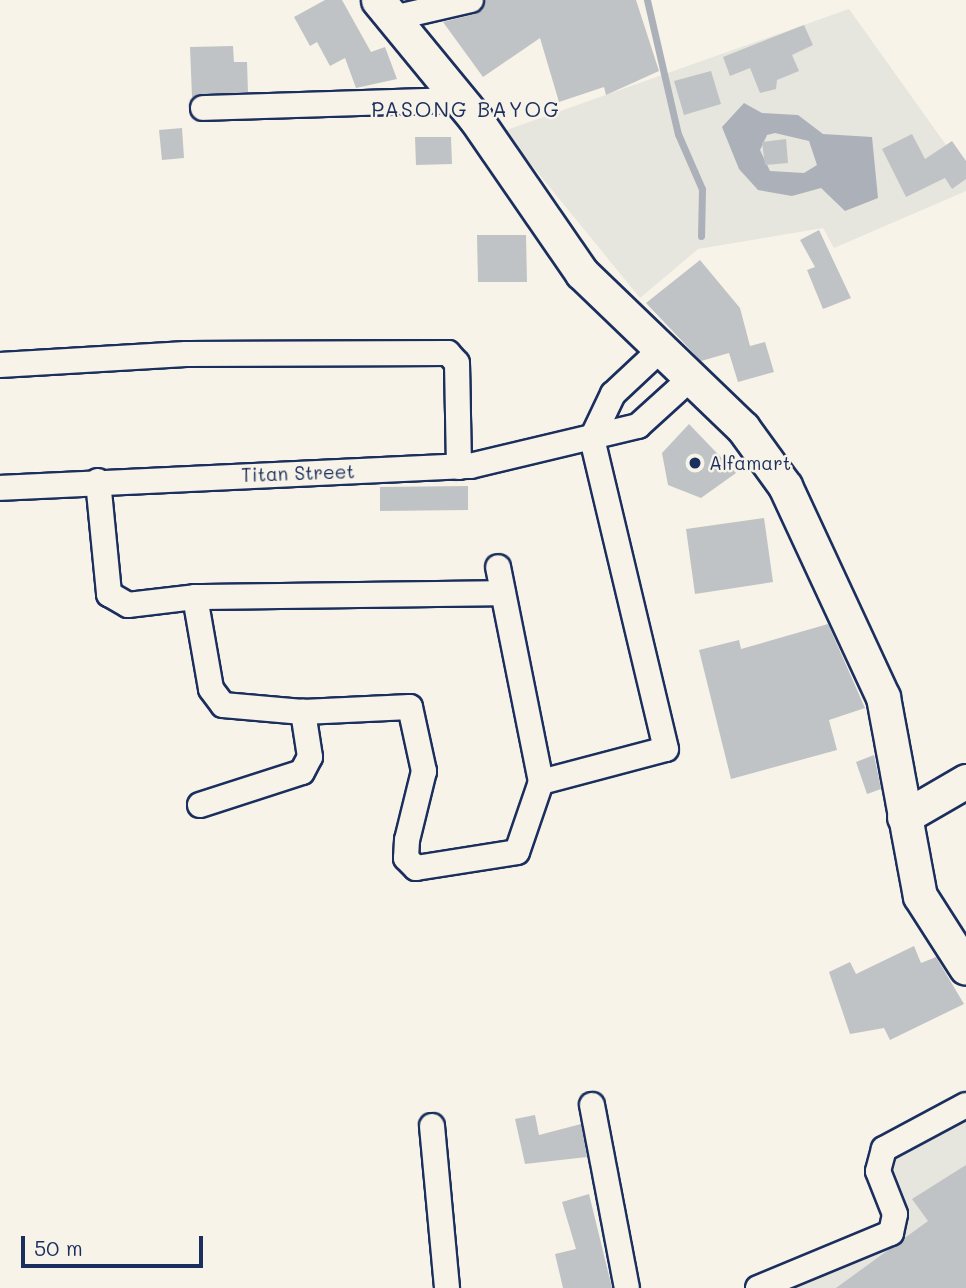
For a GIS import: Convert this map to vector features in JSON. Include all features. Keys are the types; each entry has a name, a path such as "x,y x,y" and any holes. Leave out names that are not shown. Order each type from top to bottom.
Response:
{"street":[{"path":"385,9 471,0"},
{"path":"385,9 460,100 582,273 743,428 785,486 883,697 920,896 966,968"},
{"path":"203,108 460,100"},
{"path":"541,782 666,749 592,438 613,394 660,350"},
{"path":"0,365 186,354 448,353 457,363 459,467"},
{"name":"Titan Street","path":"0,488 98,481 459,467 638,426 691,378"},
{"path":"98,481 109,594 128,605 195,597 503,593"},
{"path":"195,597 215,696 230,708 303,712 410,706 424,771 407,839 406,858 416,868 517,852 541,782 498,568"},
{"path":"200,805 302,772 310,757 303,712"},
{"path":"904,817 966,781"},
{"path":"592,1105 627,1288"},
{"path":"758,1288 891,1233 895,1214 878,1171 884,1149 966,1105"},
{"path":"432,1126 447,1288"}],"shaded area":[{"path":"849,9 966,173 966,191 834,248 823,228 698,249 640,298 504,131"},
{"path":"744,103 762,113 798,115 823,134 872,137 878,198 845,211 821,188 792,196 758,190 739,169 722,127","holes":["775,133 809,141 817,165 804,173 770,171 760,150 767,135"]},
{"path":"966,1114 966,1288 778,1288 894,1240 889,1152"}],"building":[{"path":"325,0 342,0 371,52 385,47 397,79 356,88 345,58 330,66 317,42 310,46 294,17"},
{"path":"485,0 636,0 659,71 606,95 604,87 559,102 540,38 483,77 443,22 475,14"},
{"path":"804,25 813,45 792,55 799,71 777,80 776,89 760,93 750,68 730,76 723,57"},
{"path":"233,46 234,62 247,62 248,92 192,97 190,47"},
{"path":"711,71 721,104 684,115 674,81"},
{"path":"182,128 184,158 162,160 159,130"},
{"path":"912,134 925,159 952,141 966,161 966,179 952,189 945,178 906,197 882,149"},
{"path":"415,137 451,137 452,164 416,165"},
{"path":"786,139 788,163 765,165 762,142"},
{"path":"819,230 851,298 823,309 807,270 815,267 800,240"},
{"path":"477,235 526,235 527,282 478,282"},
{"path":"700,260 740,308 750,346 765,342 774,372 738,382 729,353 701,361 646,303"},
{"name":"Alfamart","path":"689,424 736,473 701,498 668,485 662,453"},
{"path":"468,486 468,510 380,511 380,487"},
{"path":"764,518 773,582 695,594 686,529"},
{"path":"828,624 865,708 829,720 837,750 731,779 699,650 739,640 741,649"},
{"path":"874,755 881,789 867,794 856,762"},
{"path":"914,946 921,963 936,957 964,1004 890,1040 884,1028 850,1034 829,972 850,962 856,974"},
{"path":"535,1115 539,1135 581,1124 587,1157 525,1164 515,1119"},
{"path":"966,1165 966,1288 836,1288 928,1221 912,1199"},
{"path":"589,1194 612,1288 563,1288 555,1254 576,1249 562,1202"}],"waterway":[{"path":"647,0 678,134 702,189 701,236"}],"place":[{"name":"Alfamart","path":"695,463"}],"district":[{"name":"PASONG BAYOG","path":"466,109"}]}
